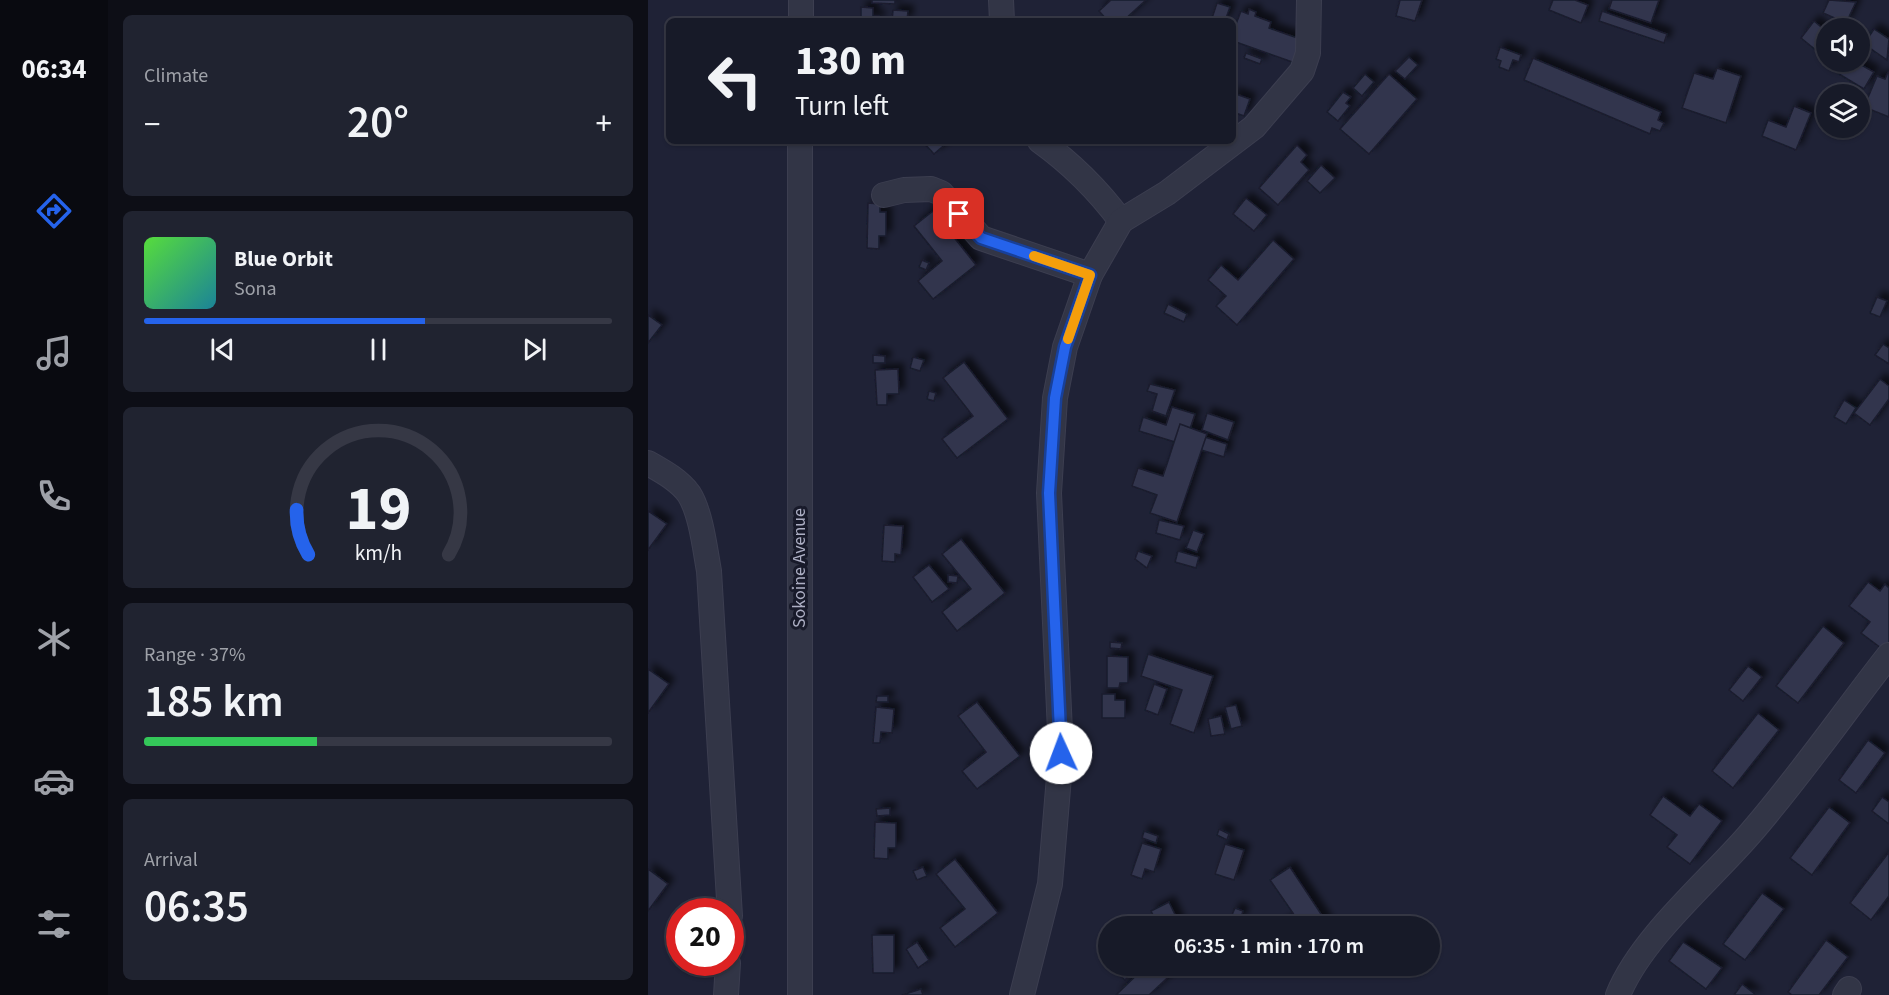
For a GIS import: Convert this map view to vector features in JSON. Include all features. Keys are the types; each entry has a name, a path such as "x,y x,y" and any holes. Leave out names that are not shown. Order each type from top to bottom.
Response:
{"street":[{"path":"801,0 801,18"},
{"path":"1001,0 1002,18"},
{"path":"1236,141 1254,127 1283,96 1302,71 1308,53 1309,0"},
{"name":"Sokoine Avenue","path":"800,144 800,995"},
{"path":"1044,144 1068,161 1100,193 1121,221"},
{"path":"1022,995 1050,884 1061,753 1049,493 1055,398 1065,347 1090,275 1121,221 1167,193 1232,144"},
{"path":"884,195 904,190 931,189 941,193 981,238 1090,275"},
{"path":"648,463 669,475 689,494 702,531 709,571 729,898"},
{"path":"1618,995 1624,981 1662,929 1748,836 1889,655"},
{"path":"726,995 727,976"}],"building":[{"path":"872,0 895,0 895,4 872,3"},
{"path":"1111,0 1146,0 1126,18 1105,18 1099,11"},
{"path":"1400,0 1422,0 1415,21 1396,16"},
{"path":"1553,0 1575,0 1588,5 1581,23 1549,10"},
{"path":"1612,0 1659,0 1651,23 1609,9"},
{"path":"1829,0 1856,2 1848,18 1834,18 1823,13"},
{"path":"1217,3 1230,7 1226,18 1212,18"},
{"path":"861,7 873,8 873,16 879,16 879,18 861,18"},
{"path":"1249,9 1256,12 1255,16 1271,22 1269,28 1306,41 1298,64 1236,42 1236,24 1241,11 1248,14"},
{"path":"893,10 908,11 907,18 892,18"},
{"path":"1602,11 1667,34 1664,43 1599,21"},
{"path":"1814,21 1816,23 1816,50 1801,38"},
{"path":"1874,29 1889,39 1887,60 1870,48 1870,35"},
{"path":"1500,47 1521,55 1519,62 1513,60 1509,71 1499,67 1501,61 1496,59"},
{"path":"1246,53 1262,59 1260,64 1244,58"},
{"path":"1409,57 1418,65 1405,79 1395,71"},
{"path":"1533,58 1661,112 1658,120 1664,123 1660,131 1652,128 1650,134 1524,80"},
{"path":"1717,68 1741,76 1726,123 1682,108 1694,73 1713,79"},
{"path":"1870,70 1874,72 1867,84 1856,84 1836,72 1870,72"},
{"path":"1889,72 1889,117 1870,109 1870,93 1877,76 1885,79"},
{"path":"1365,74 1374,82 1362,96 1353,88"},
{"path":"1389,74 1417,99 1369,154 1340,129"},
{"path":"1343,92 1351,97 1346,103 1350,106 1338,121 1327,112"},
{"path":"1236,94 1250,99 1244,116 1236,113"},
{"path":"1794,106 1811,113 1796,150 1762,136 1768,120 1786,127"},
{"path":"925,144 946,144 934,154"},
{"path":"1297,145 1307,155 1301,162 1309,170 1278,205 1259,188"},
{"path":"1321,165 1335,178 1320,193 1307,181"},
{"path":"1246,198 1267,215 1254,231 1233,214"},
{"path":"868,203 880,204 880,212 886,212 886,236 879,236 879,249 867,248"},
{"path":"933,211 976,265 933,299 918,281 942,261 914,226"},
{"path":"1273,240 1294,259 1237,325 1216,306 1226,296 1208,280 1221,265 1238,280"},
{"path":"922,260 929,263 926,270 919,267"},
{"path":"1877,297 1887,301 1880,317 1870,313"},
{"path":"1168,304 1187,314 1184,322 1164,313"},
{"path":"648,315 662,325 648,343"},
{"path":"1883,344 1889,348 1889,364 1875,355"},
{"path":"873,355 885,356 885,363 873,363"},
{"path":"913,357 924,360 920,371 910,368"},
{"path":"964,362 1008,419 957,458 942,439 973,416 943,378"},
{"path":"898,369 899,394 887,394 887,405 877,405 875,370"},
{"path":"1880,379 1889,386 1889,399 1870,425 1854,413"},
{"path":"1150,384 1175,390 1166,416 1152,411 1157,394 1147,391"},
{"path":"929,391 936,393 934,401 927,399"},
{"path":"1844,400 1856,408 1846,424 1834,417"},
{"path":"1172,407 1195,414 1189,432 1227,444 1224,457 1139,431 1143,417 1166,425"},
{"path":"1207,413 1234,422 1228,440 1202,430"},
{"path":"1180,424 1207,434 1177,522 1150,513 1157,495 1132,486 1138,468 1163,476"},
{"path":"648,511 667,524 648,550"},
{"path":"1159,520 1184,526 1180,540 1156,533"},
{"path":"884,525 903,526 901,555 895,554 895,562 882,561"},
{"path":"1193,530 1204,534 1197,552 1186,548"},
{"path":"961,539 1005,593 957,631 942,612 971,589 942,554"},
{"path":"1138,551 1152,556 1147,568 1135,559"},
{"path":"1178,551 1199,557 1196,568 1175,562"},
{"path":"929,565 949,589 932,602 913,577"},
{"path":"948,575 958,576 957,583 948,582"},
{"path":"1868,582 1880,591 1885,584 1889,588 1889,646 1885,651 1861,633 1870,622 1849,606"},
{"path":"1823,626 1844,643 1798,703 1776,686"},
{"path":"1110,642 1122,643 1121,649 1110,648"},
{"path":"1148,654 1213,676 1194,733 1170,724 1182,690 1141,676"},
{"path":"1107,656 1128,657 1128,683 1120,683 1119,688 1107,688"},
{"path":"1748,666 1762,677 1743,701 1729,690"},
{"path":"648,669 669,684 648,713"},
{"path":"1154,684 1167,689 1158,715 1145,710"},
{"path":"1102,694 1115,694 1115,700 1125,700 1125,718 1102,718"},
{"path":"877,696 888,696 888,702 876,702"},
{"path":"977,702 1020,756 977,789 962,771 986,752 958,716"},
{"path":"1236,705 1242,726 1231,729 1225,707"},
{"path":"876,707 894,709 892,733 881,732 880,743 873,743"},
{"path":"1758,713 1779,730 1733,788 1712,771"},
{"path":"1221,716 1225,734 1211,736 1208,719"},
{"path":"1868,740 1885,753 1856,793 1839,780"},
{"path":"1663,796 1690,816 1699,804 1722,821 1690,864 1667,847 1677,835 1650,815"},
{"path":"1882,797 1889,802 1889,824 1872,811"},
{"path":"1829,807 1850,823 1812,875 1790,858"},
{"path":"890,808 890,815 877,816 876,809"},
{"path":"875,822 896,823 896,848 888,848 888,859 874,858"},
{"path":"1219,829 1229,834 1227,840 1217,835"},
{"path":"1144,831 1158,836 1156,843 1142,838"},
{"path":"1142,843 1161,849 1154,872 1145,869 1142,879 1131,875"},
{"path":"1225,844 1244,850 1234,880 1215,874"},
{"path":"1889,852 1889,896 1871,920 1850,903"},
{"path":"955,859 998,913 955,947 940,928 965,909 936,874"},
{"path":"923,867 927,876 917,880 913,871"},
{"path":"1290,867 1322,916 1295,916 1270,880"},
{"path":"648,869 668,884 648,911"},
{"path":"1762,893 1784,909 1745,960 1723,944"},
{"path":"1169,902 1176,916 1154,916 1151,911"},
{"path":"1235,908 1243,911 1242,916 1231,916"},
{"path":"872,935 894,935 894,973 873,973"},
{"path":"1826,940 1848,957 1819,995 1792,995 1788,992"},
{"path":"917,942 929,960 918,968 906,949"},
{"path":"1683,942 1722,968 1706,989 1669,961"},
{"path":"1136,976 1169,976 1149,995 1116,995"},
{"path":"1742,984 1756,995 1734,995"},
{"path":"921,989 923,995 902,995"}],"slow traffic":[{"path":"1034,256 1090,275 1068,339"}],"route":[{"path":"959,214 981,238 1090,275 1065,347 1055,398 1049,493 1061,753"}]}
